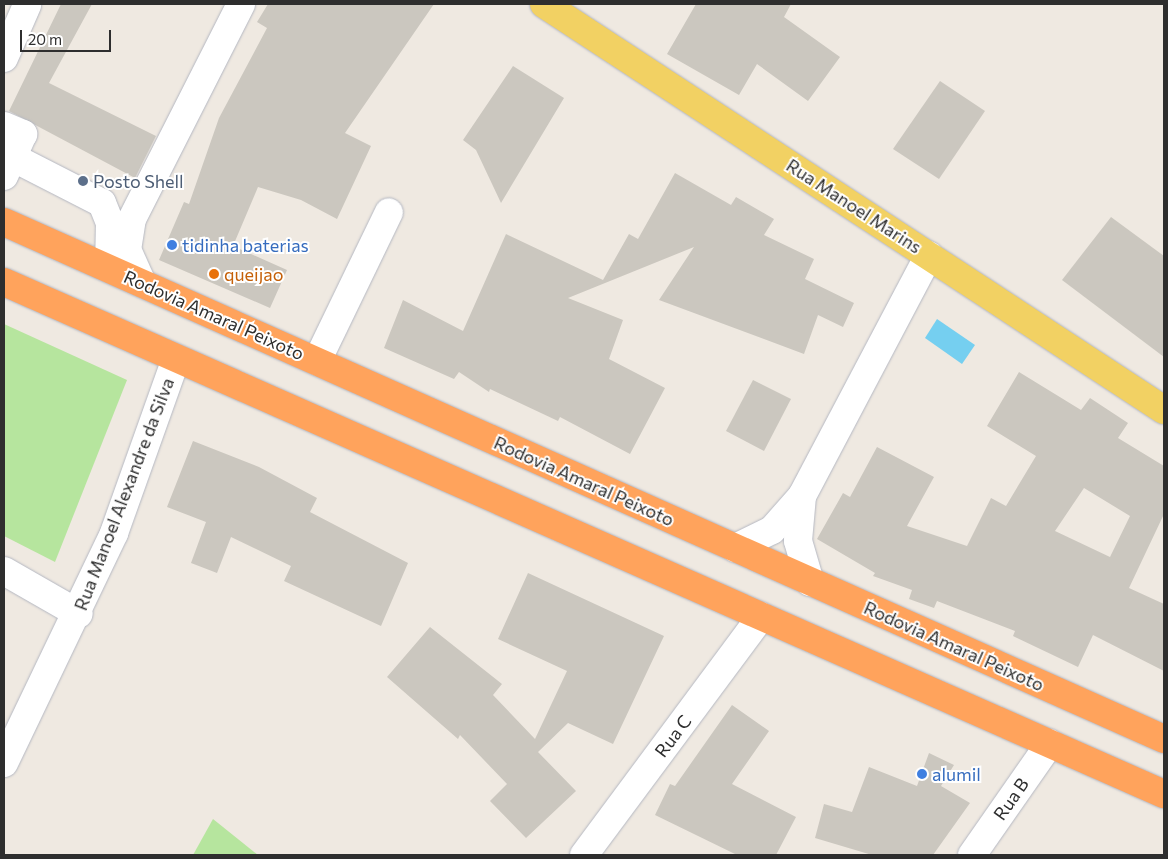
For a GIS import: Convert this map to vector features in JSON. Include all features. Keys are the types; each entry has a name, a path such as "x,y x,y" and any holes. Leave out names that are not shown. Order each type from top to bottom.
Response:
{"highway":[{"name":"Rodovia Amaral Peixoto","path":"4,222 1164,739"},
{"path":"4,282 1164,794"}],"main road":[{"name":"Rua Manoel Marins","path":"544,4 1164,410"}],"street":[{"path":"142,283 127,250 132,218 241,4"},
{"path":"4,58 27,5"},
{"path":"4,126 23,134 8,167 102,203 132,218"},
{"path":"102,203 110,223 109,268"},
{"path":"317,361 389,212"},
{"path":"735,548 772,530 802,496 929,256"},
{"name":"Rua Manoel Alexandre da Silva","path":"4,763 79,614 114,533 176,359"},
{"path":"802,496 798,540 810,582"},
{"path":"4,571 79,614"},
{"name":"Rua C","path":"584,855 761,616"},
{"name":"Rua B","path":"972,855 1050,743"}],"green space":[{"path":"4,324 127,380 55,562 4,536"},
{"path":"213,819 258,855 193,855"}],"water":[{"path":"937,319 975,345 962,364 925,338"}],"building":[{"path":"61,4 92,4 49,83 156,136 135,178 9,111"},
{"path":"268,4 434,4 345,133 371,146 337,219 301,200 258,187 233,246 287,270 270,308 159,260 184,202 189,204 219,118 267,28 257,22"},
{"path":"696,4 791,4 784,17 840,57 808,101 757,64 739,95 667,54"},
{"path":"513,66 564,98 501,203 476,150 463,140"},
{"path":"940,81 985,111 939,179 893,149"},
{"path":"675,173 731,205 736,197 774,219 764,235 814,259 805,279 854,303 843,327 818,315 804,354 659,300 694,247 568,298 623,320 609,359 665,388 630,454 560,417 558,421 490,389 489,392 459,372 454,379 384,348 403,300 463,331 506,234 603,280 629,234 638,239"},
{"path":"1111,217 1164,256 1164,357 1062,280"},
{"path":"1019,372 1081,410 1090,398 1128,423 1118,438 1164,466 1164,514 1129,588 1164,604 1164,671 1093,635 1078,667 1013,636 1015,631 937,601 934,608 909,599 912,590 873,576 875,573 817,539 843,493 850,497 877,447 934,477 907,526 967,546 991,498 1006,506 1036,456 987,426","holes":["1084,488 1130,516 1110,557 1055,531"]},
{"path":"753,380 791,399 764,451 726,431"},
{"path":"193,441 259,467 317,498 310,512 408,563 381,626 284,581 291,566 231,537 217,573 191,563 206,522 167,507"},
{"path":"528,573 664,636 613,744 568,723 538,752 576,791 526,838 490,801 507,784 460,735 458,739 387,677 430,627 502,684 493,695 535,739 567,671 498,639"},
{"path":"732,705 769,731 732,784 796,817 776,855 737,855 655,815 670,784 675,786"},
{"path":"929,753 954,765 941,786 970,803 933,855 872,855 815,838 824,804 852,812 869,767 917,786"}],"place":[{"name":"Posto Shell","path":"83,181"},
{"name":"tidinha baterias","path":"172,245"},
{"name":"queijao","path":"214,274"},
{"name":"alumil","path":"922,774"}]}
